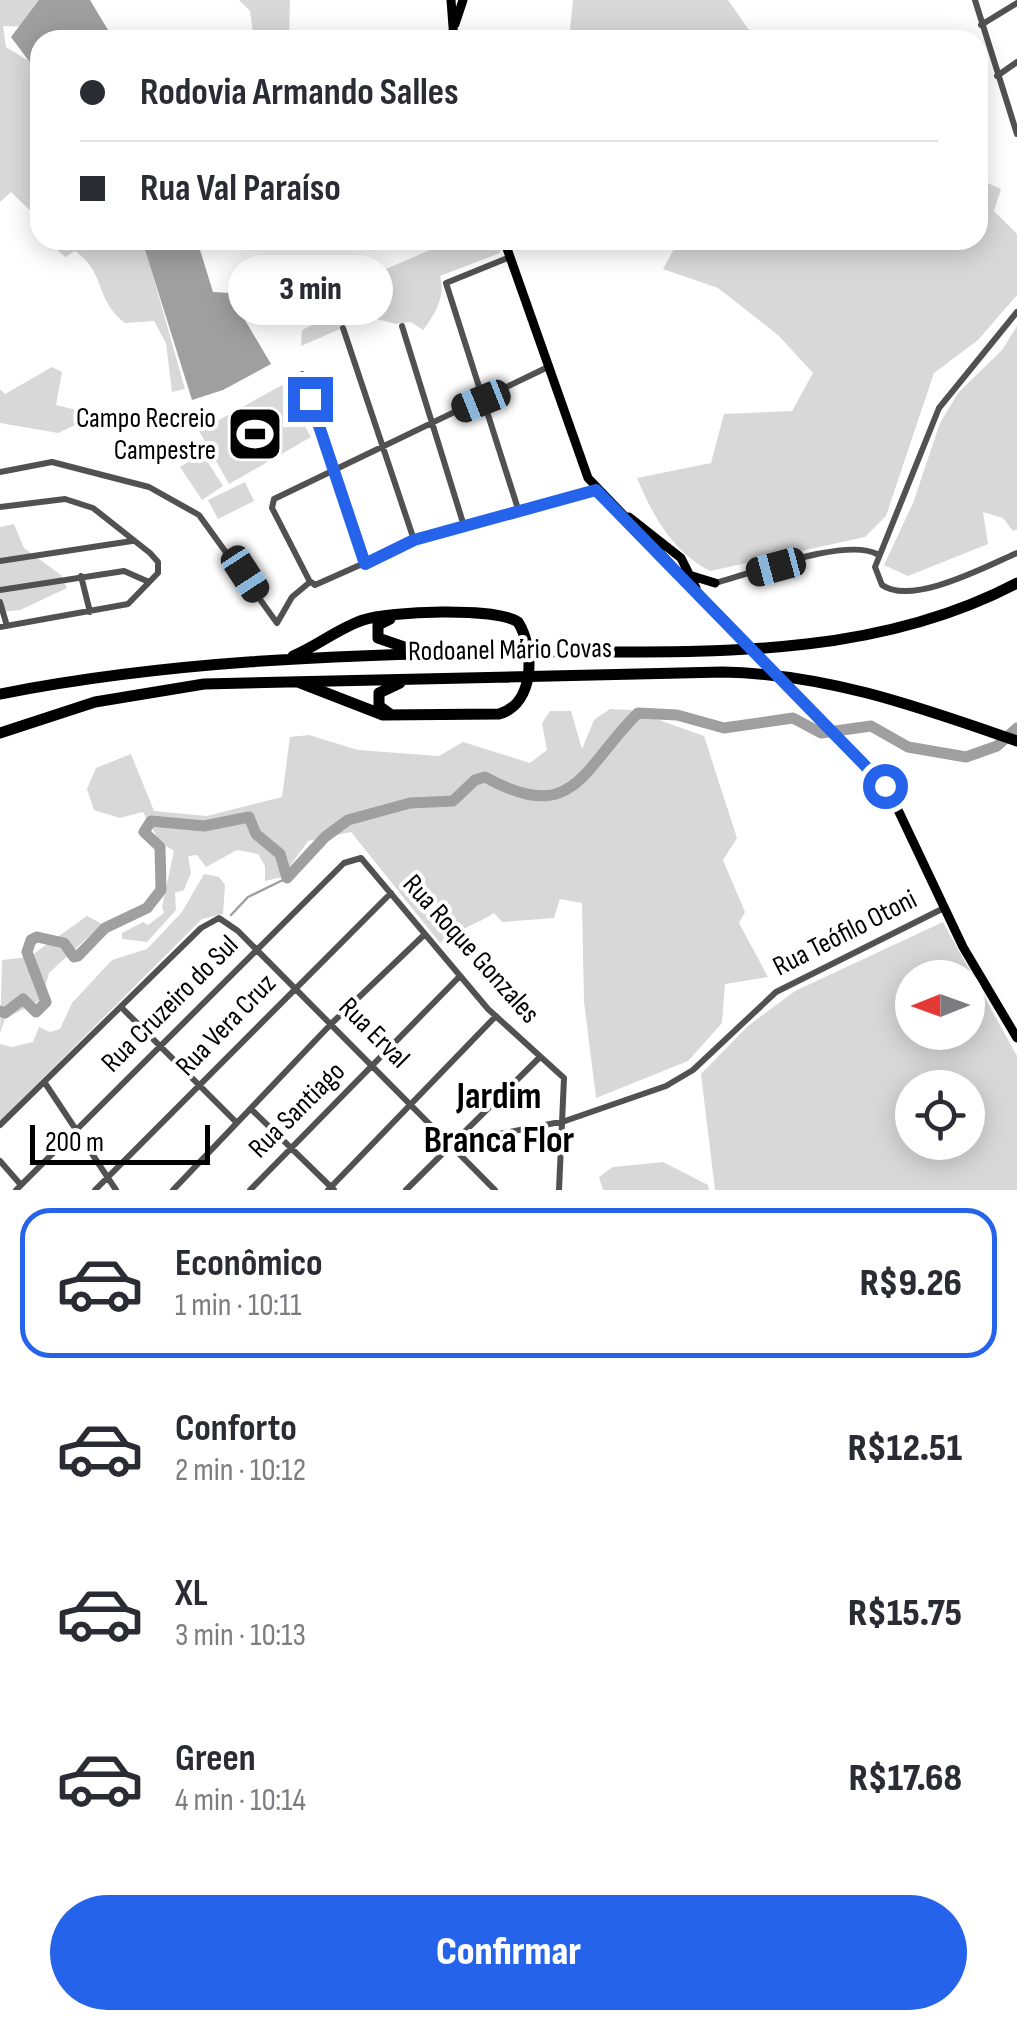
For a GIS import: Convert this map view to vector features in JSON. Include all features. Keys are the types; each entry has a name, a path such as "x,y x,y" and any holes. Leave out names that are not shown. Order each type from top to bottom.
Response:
{"highway":[{"name":"Rodoanel Mário Covas","path":"0,694 133,671 287,658 725,649 836,642 927,621 1017,583"},
{"path":"398,615 378,625 382,642 439,654"},
{"path":"287,658 365,618 398,615 510,617 518,622 527,644 527,685 516,706 499,714 394,716 363,711 290,679"},
{"name":"Rodoanel Mário Covas","path":"0,732 95,702 147,692 290,679 766,673 865,689 1017,741"},
{"path":"394,716 379,706 383,689 432,677"}],"main road":[{"path":"451,0 453,30"},
{"path":"455,30 463,0"},
{"path":"508,250 580,463 596,490 681,558 714,610 873,773 897,803 944,908 1017,1035"},
{"path":"615,507 676,572 710,594 714,610"},
{"path":"676,572 701,588"}],"street":[{"path":"974,0 982,30"},
{"path":"980,25 1017,3"},
{"path":"988,49 1017,134"},
{"path":"997,76 1017,62"},
{"path":"511,256 446,283 518,512"},
{"path":"1017,312 939,408 877,554 877,577 882,586 900,594 962,576 1017,553"},
{"path":"402,326 464,526"},
{"path":"344,328 414,540"},
{"path":"550,366 274,499 272,508 315,585 414,540 596,490"},
{"path":"302,374 365,564"},
{"path":"0,472 52,462 148,487 166,496 199,514 277,623 292,597 310,582"},
{"path":"0,507 65,499 93,508 158,562 158,573 128,604 4,626 0,602"},
{"path":"0,561 132,542"},
{"path":"701,588 838,551 867,549 877,554"},
{"path":"0,590 124,572 149,582"},
{"path":"80,576 90,612"},
{"name":"Rua Roque Gonzales","path":"360,858 496,1016 564,1078 559,1190"},
{"name":"Rua Cruzeiro do Sul","path":"19,1187 344,864 360,858"},
{"name":"Rua Vera Cruz","path":"96,1190 390,893"},
{"name":"Rua Teófilo Otoni","path":"453,1143 565,1121 679,1079 776,992 944,908"},
{"name":"Rua Erval","path":"121,1007 214,918 227,922 415,1105 496,1190"},
{"path":"178,1188 332,1023 425,934"},
{"name":"Rua Santiago","path":"250,1190 460,976"},
{"path":"0,1125 121,1007 237,1123"},
{"path":"251,1109 331,1189 496,1016"},
{"path":"406,1190 540,1057"},
{"path":"45,1083 116,1190"},
{"path":"0,1162 19,1187"}],"shaded area":[{"path":"0,0 61,0 30,27 3,26 6,47 30,62 30,210 11,192 0,202"},
{"path":"39,0 90,0 108,30 30,30 30,63 11,37"},
{"path":"239,0 290,0 289,30 253,30 250,11"},
{"path":"573,0 728,0 749,30 570,30"},
{"path":"988,183 1001,189 994,211 1017,234 1017,295 978,340 934,373 886,516 865,537 710,571 674,543 637,478 711,463 724,414 792,411 813,373 778,335 718,288 663,269 673,250 988,250"},
{"path":"57,250 146,250 185,389 172,392 166,343 154,321 125,323 109,305 85,259 75,251 65,257"},
{"path":"145,250 200,250 213,292 229,293 271,364 223,390 192,400"},
{"path":"431,250 500,250 440,276 442,291 438,305 423,330 411,322 396,324 344,311 340,329 301,346 302,330 316,323 335,294 332,278 378,272"},
{"path":"1017,326 1017,529 1013,531 1003,518 983,512 988,544 908,576 884,565 913,503 940,423 958,393 1002,350"},
{"path":"52,367 62,372 56,405 97,415 58,433 0,423 0,389 5,394"},
{"name":"Campo Recreio Campestre","path":"282,385 311,437 229,484 199,431"},
{"path":"202,453 223,486 202,500 180,467"},
{"path":"245,482 254,501 218,519 208,500"},
{"path":"14,524 24,548 61,575 67,588 20,610 0,612 0,527"},
{"path":"610,709 631,710 704,736 737,838 723,860 745,912 739,923 768,977 725,984 722,1023 688,1061 596,1098 584,1002 582,903 560,899 554,918 502,922 494,913 440,943 351,832 308,841 282,877 265,881 265,866 258,854 237,850 206,867 197,855 188,856 191,873 184,890 175,893 176,910 147,942 122,939 122,933 143,922 148,925 164,913 174,851 160,842 143,812 120,818 94,810 87,789 96,768 131,754 154,811 207,816 282,797 290,737 309,735 358,750 439,756 463,742 530,763 547,750 542,723 550,711 571,711 582,749 594,720"},
{"path":"204,874 219,877 225,885 223,914 202,919 0,1121 0,1044 12,1047 33,1042 39,1027 50,1032 60,1029 72,1003 112,960 147,949 182,912"},
{"path":"87,916 102,924 49,973 42,999 5,1019 0,1033 2,960 29,957"},
{"path":"943,922 964,960 895,960 895,1050 985,1050 985,998 1017,1056 1017,1190 715,1190 701,1074 748,1026 795,991"},
{"path":"663,1162 708,1185 709,1190 603,1190 599,1177 613,1167"}],"waterway":[{"path":"0,1011 5,1013 23,999 36,1012 46,1002 27,952 31,940 37,937 64,943 74,957 78,956 105,928 147,908 161,890 160,847 144,832 151,821 204,826 249,817 256,834 280,854 287,878 325,837 348,820 410,803 453,801 475,780 485,777 515,791 539,796 558,793 589,771 638,713 677,715 724,728 793,718 821,733 871,726 908,747 966,757 997,746 1017,728"},
{"path":"231,915 248,897 287,878"}],"place":[{"name":"Campo Recreio Campestre","path":"255,434"}],"district":[{"name":"Jardim Branca Flor","path":"499,1118"}],"route":[{"path":"310,399 365,564 414,540 553,505 596,490 885,786"}]}
